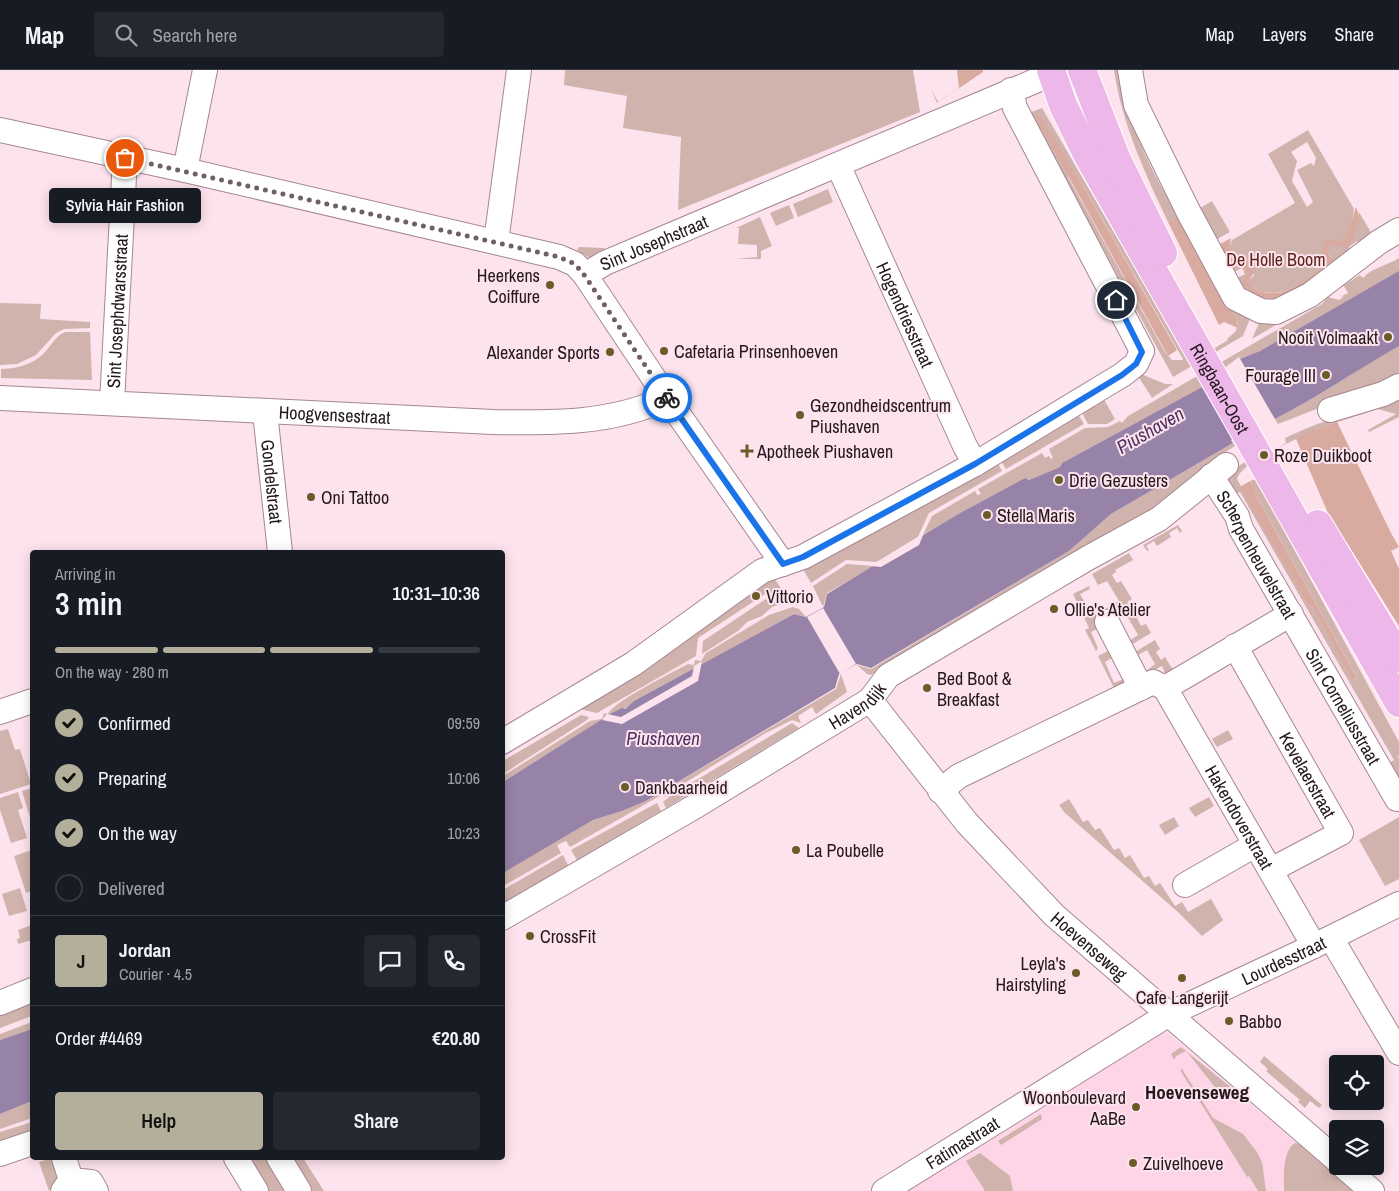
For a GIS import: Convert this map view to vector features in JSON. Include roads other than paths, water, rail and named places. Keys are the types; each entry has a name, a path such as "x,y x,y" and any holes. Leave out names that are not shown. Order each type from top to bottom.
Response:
{"main road":[{"name":"Ringbaan-Oost","path":"1082,70 1117,160 1198,334"},
{"name":"Ringbaan-Oost","path":"1055,71 1063,105 1088,156 1198,334 1276,469 1399,703"},
{"name":"Ringbaan-Oost","path":"1276,469 1399,658"}],"street":[{"path":"185,170 205,70"},
{"path":"496,242 518,70"},
{"path":"1130,70 1136,105 1188,211 1235,298 1261,311 1276,312 1310,295 1379,242 1399,230"},
{"name":"Sint Josephstraat","path":"0,130 185,170 559,257 575,264 585,276 605,263 1055,71"},
{"path":"505,740 633,664 762,571 803,557 975,464 1122,375 1136,364 1142,352 1015,108 1011,90"},
{"name":"Sint Josephdwarsstraat","path":"112,403 125,158"},
{"name":"Hogendriesstraat","path":"838,165 965,446 975,464"},
{"path":"585,276 667,398 783,564"},
{"path":"1330,410 1383,394 1399,386"},
{"name":"Hoogvensestraat","path":"0,398 264,412 555,423 601,418 642,410 667,398"},
{"name":"Gondelstraat","path":"264,412 280,550"},
{"name":"Scherpenheuvelstraat","path":"1165,688 1291,614 1241,529 1218,470"},
{"name":"Havendijk","path":"505,916 694,807 870,700 888,676 1088,558 1159,519 1218,470"},
{"name":"Sint Corneliusstraat","path":"1291,614 1397,799"},
{"path":"1107,622 1141,688"},
{"name":"Kevelaerstraat","path":"1235,646 1341,833 1271,870"},
{"path":"940,791 968,772 1153,682 1165,688"},
{"name":"Hakendoverstraat","path":"1165,688 1271,870 1399,1053"},
{"name":"Hoevenseweg","path":"870,700 940,791 980,838 1054,915 1329,1153"},
{"path":"0,712 30,702"},
{"path":"1185,885 1255,845"},
{"name":"Lourdesstraat","path":"1169,1014 1399,904"},
{"path":"0,1003 30,991"},
{"name":"Fatimastraat","path":"884,1191 1169,1014"},
{"path":"0,1154 30,1144"},
{"path":"64,1160 67,1186 91,1182 96,1191"},
{"path":"237,1160 256,1191"},
{"path":"280,1160 299,1191"},
{"path":"1353,1175 1372,1191"}],"water":[{"name":"Piushaven","path":"1399,271 1399,346 1291,411 1275,419 1273,416 1231,440 1233,443 1111,514 1069,551 871,668 857,664 839,674 835,688 646,801 593,820 505,872 505,781 612,713 622,708 625,709 634,701 794,614 806,617 824,607 827,594 960,513 1025,478 1029,480 1060,467 1062,463 1202,387 1240,359 1260,351"},
{"path":"30,1030 30,1102 0,1114 0,1040"}],"place":[{"name":"Sylvia Hair Fashion","path":"125,158"},
{"name":"Heerkens Coiffure","path":"550,285"},
{"name":"Nooit Volmaakt","path":"1388,337"},
{"name":"Cafetaria Prinsenhoeven","path":"664,351"},
{"name":"Alexander Sports","path":"610,352"},
{"name":"Fourage III","path":"1326,375"},
{"name":"Gezondheidscentrum Piushaven","path":"800,415"},
{"name":"Apotheek Piushaven","path":"747,451"},
{"name":"Roze Duikboot","path":"1264,455"},
{"name":"Drie Gezusters","path":"1059,480"},
{"name":"Oni Tattoo","path":"311,497"},
{"name":"Stella Maris","path":"987,515"},
{"name":"Vittorio","path":"756,596"},
{"name":"Ollie's Atelier","path":"1054,609"},
{"name":"Bed Boot & Breakfast","path":"927,688"},
{"name":"Dankbaarheid","path":"625,787"},
{"name":"La Poubelle","path":"796,850"},
{"name":"CrossFit","path":"530,936"},
{"name":"Leyla's Hairstyling","path":"1076,973"},
{"name":"Cafe Langerijt","path":"1182,978"},
{"name":"Babbo","path":"1229,1021"},
{"name":"Woonboulevard AaBe","path":"1136,1107"},
{"name":"Zuivelhoeve","path":"1133,1163"}],"district":[{"name":"Hoevenseweg","path":"1197,1092"}],"park label":[{"name":"De Holle Boom","path":"1276,259"}]}
